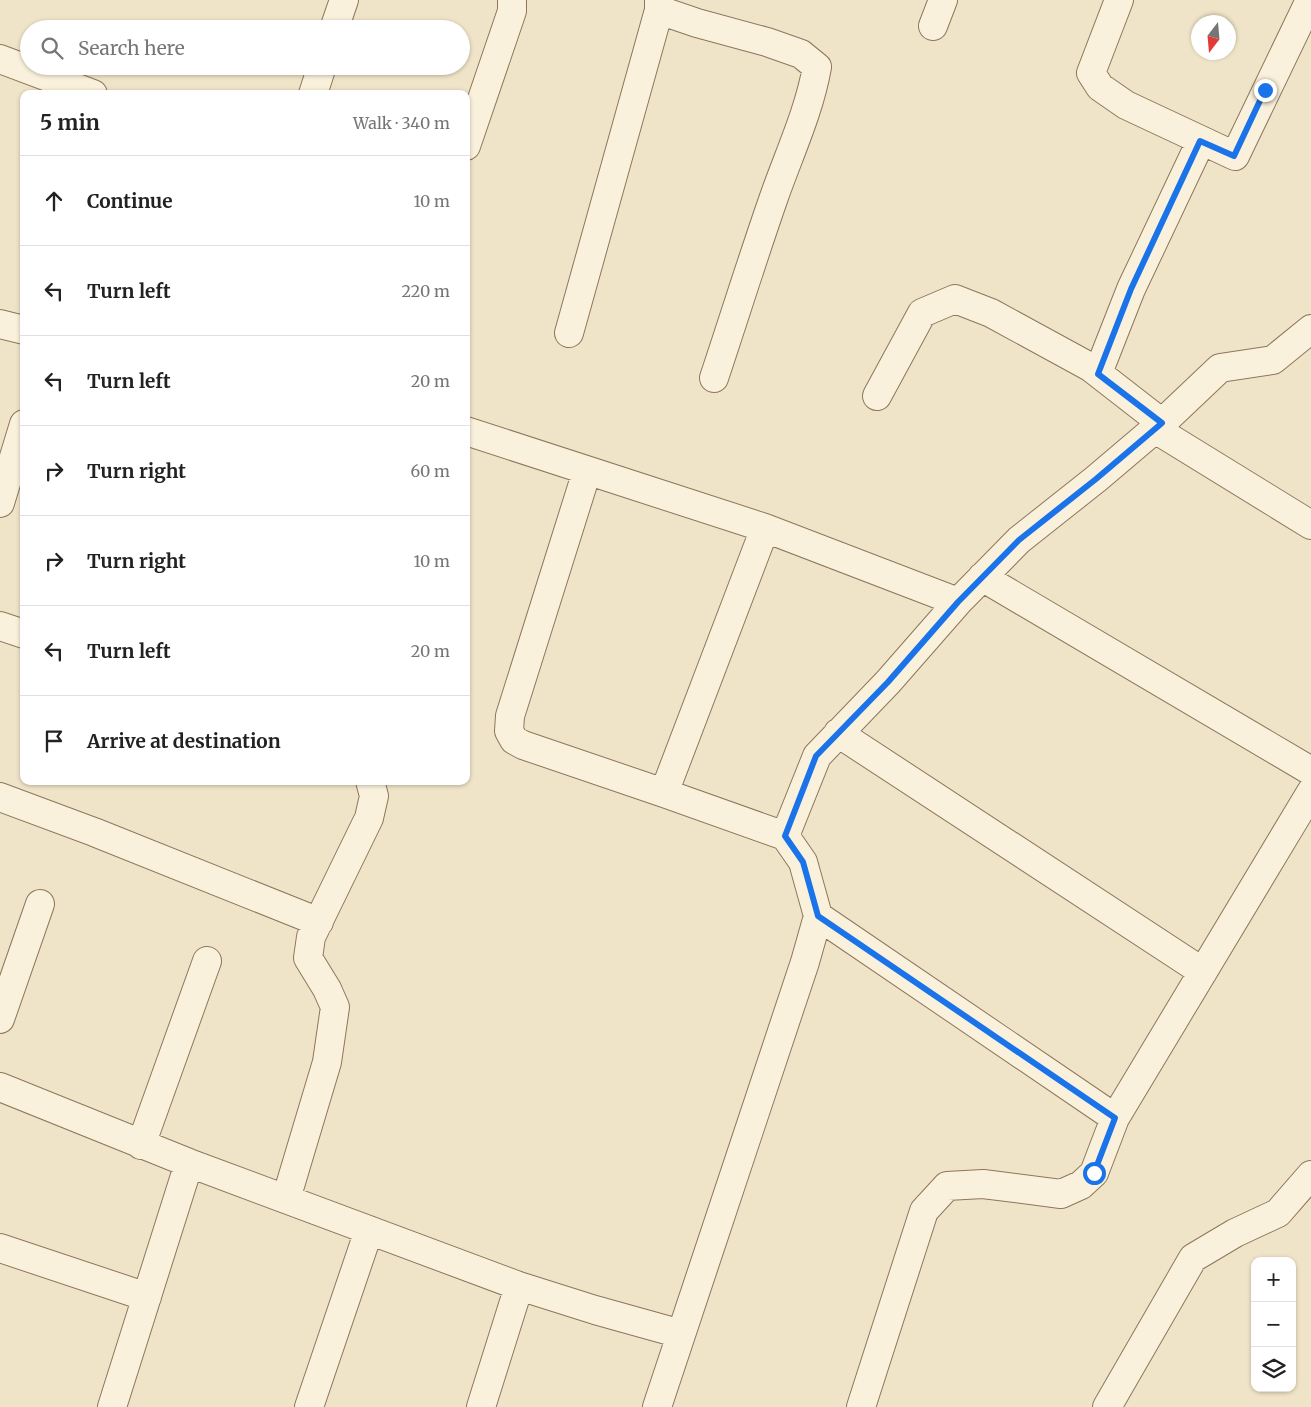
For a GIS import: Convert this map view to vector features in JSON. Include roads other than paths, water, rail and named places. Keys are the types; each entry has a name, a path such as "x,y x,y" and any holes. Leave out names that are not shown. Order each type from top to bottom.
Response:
{"street":[{"path":"337,20 344,0"},
{"path":"470,134 512,11 512,0"},
{"path":"933,26 943,0"},
{"path":"1119,0 1091,73 1100,87 1126,105 1234,156 1310,0"},
{"path":"569,333 659,5 697,23 801,54 816,67 814,82 803,120 774,196 714,378"},
{"path":"0,59 20,67"},
{"path":"43,75 82,90"},
{"path":"314,90 319,75"},
{"path":"1098,374 1131,289 1200,141"},
{"path":"877,396 922,314 954,299 991,314 1090,367 1158,426 1311,525"},
{"path":"0,324 20,329"},
{"path":"785,836 816,756 888,682 958,602 1019,540 1096,479 1158,426 1220,368 1273,360 1311,330"},
{"path":"470,432 765,528 958,602"},
{"path":"0,503 20,437"},
{"path":"587,471 521,679 510,716 508,731 514,740 523,746 785,836 803,862 818,916 802,971 657,1407"},
{"path":"664,793 765,528"},
{"path":"982,577 1311,771"},
{"path":"0,626 20,633"},
{"path":"838,733 1203,972"},
{"path":"286,1199 327,1062 335,1007 308,958 311,937 369,818 374,796 371,785"},
{"path":"861,1407 924,1211 947,1186 983,1184 1061,1194 1081,1185 1094,1173 1115,1118 1311,792"},
{"path":"0,798 94,832 319,922"},
{"path":"0,1019 40,904"},
{"path":"818,916 1115,1118"},
{"path":"141,1144 207,961"},
{"path":"0,1087 189,1163 519,1286 681,1334"},
{"path":"112,1407 189,1163"},
{"path":"1107,1407 1194,1258 1235,1233 1278,1213 1311,1175"},
{"path":"309,1407 369,1230"},
{"path":"0,1248 147,1297"},
{"path":"481,1407 519,1286"}]}
